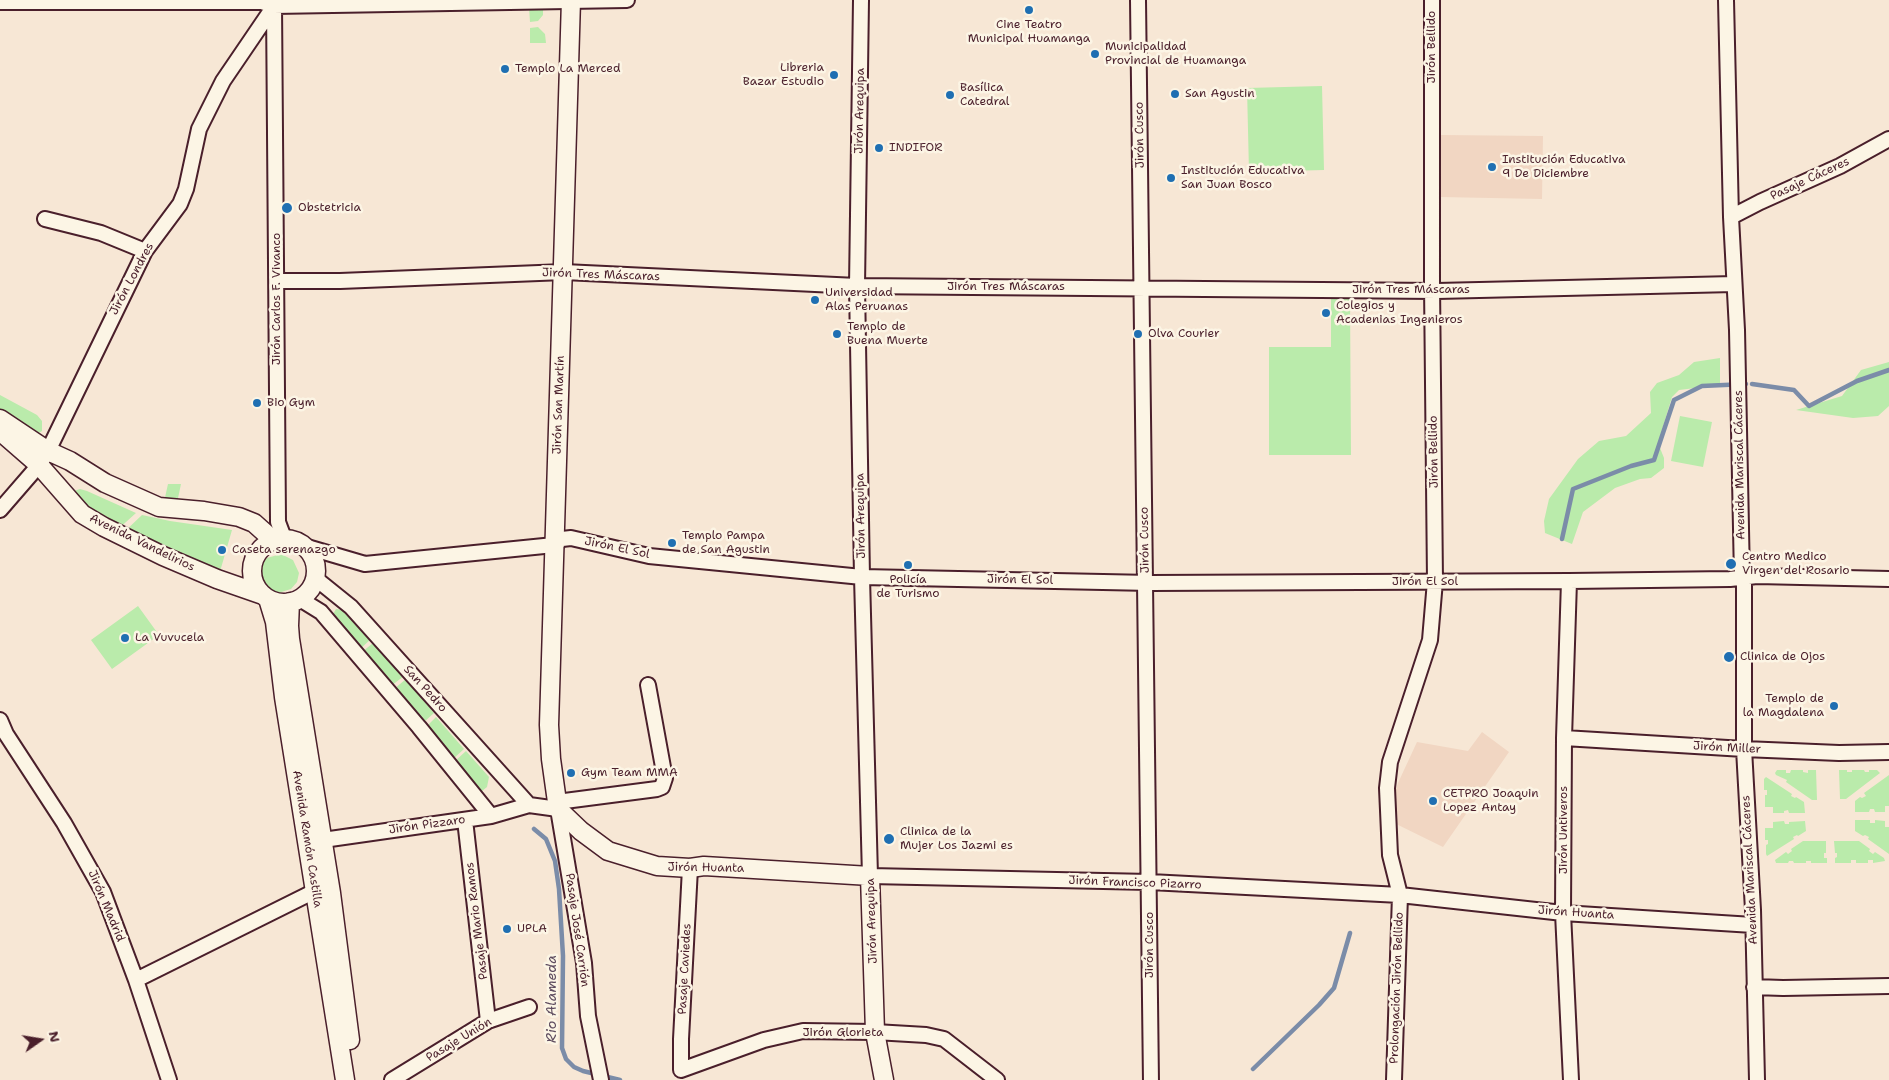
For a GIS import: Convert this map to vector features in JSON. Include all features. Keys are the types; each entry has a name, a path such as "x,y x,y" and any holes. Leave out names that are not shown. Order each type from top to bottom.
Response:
{"street":[{"path":"0,2 275,3 627,0"},
{"name":"Jirón Arequipa","path":"861,0 857,286 862,577 875,1032 884,1080"},
{"name":"Jirón Cusco","path":"1138,0 1151,1080"},
{"name":"Jirón Bellido","path":"1400,895 1390,855 1387,788 1390,762 1430,640 1435,582 1432,0"},
{"name":"Avenida Mariscal Cáceres","path":"1726,0 1731,217 1738,353 1742,578 1744,584 1744,749 1753,925 1757,1080"},
{"name":"Jirón San Martín","path":"557,805 549,725 571,1"},
{"name":"Jirón Londres","path":"0,510 43,458 144,251 180,204 186,189 199,129 222,81 275,3"},
{"name":"Jirón Carlos F. Vivanco","path":"275,3 278,539"},
{"name":"Pasaje Cáceres","path":"1731,217 1840,166 1889,139"},
{"path":"45,219 101,233 144,251"},
{"name":"Jirón Tres Máscaras","path":"277,281 340,281 564,272 857,286 1432,291 1734,284"},
{"path":"0,419 43,458"},
{"path":"0,431 43,458 70,461 105,483 159,507 204,511 239,517 278,539 300,542 313,556 316,567 312,586 295,601"},
{"name":"Avenida Vandelirios","path":"43,458 82,514 163,556 265,597"},
{"name":"Jirón El Sol","path":"306,547 365,564 554,546 562,539 571,538 649,556 862,577 1145,583 1569,581 1742,578 1757,576 1889,579"},
{"path":"278,539 259,549 252,564 253,581 265,597 275,602 295,601 321,612 419,727 491,816"},
{"name":"San Pedro","path":"315,578 350,606 529,805"},
{"name":"Jirón Untiveros","path":"1569,581 1564,738 1564,913 1571,1080"},
{"name":"Avenida Ramón Castilla","path":"265,597 274,622 284,697 345,1080"},
{"name":"Avenida Ramón Castilla","path":"295,601 289,626 290,639 323,840 355,1080"},
{"path":"529,805 557,805 657,789 662,786 664,778 648,685"},
{"name":"Jirón Madrid","path":"0,720 3,738 44,790 103,892 136,980 169,1080"},
{"name":"Jirón Miller","path":"1564,738 1744,749 1839,753 1889,752"},
{"name":"Jirón Pizzaro","path":"323,840 491,816 529,805"},
{"name":"Jirón Huanta","path":"557,805 581,831 608,851 657,866 690,868 704,866 870,876"},
{"name":"Pasaje José Carrión","path":"557,805 584,963 588,1016 599,1075"},
{"name":"Pasaje Mario Ramos","path":"465,820 488,1021"},
{"name":"Pasaje Caviedes","path":"681,1070 681,1030 690,868"},
{"name":"Jirón Francisco Pizarro","path":"870,876 1150,882 1400,895"},
{"path":"136,980 315,891"},
{"name":"Jirón Huanta","path":"1400,895 1564,913 1753,925"},
{"name":"Prolongación Jirón Bellido","path":"1394,1080 1400,895"},
{"path":"1754,987 1889,986"},
{"name":"Pasaje Unión","path":"392,1080 488,1021 529,1007"},
{"name":"Jirón Glorieta","path":"681,1070 764,1040 804,1031 875,1032 926,1035 944,1040 997,1080"}],"shaded area":[{"name":"Institución Educativa 9 De Diciembre","path":"1441,135 1543,136 1542,199 1440,197"},
{"name":"CETPRO Joaquin Lopez Antay","path":"1482,732 1509,752 1443,847 1386,819 1398,783 1417,742 1468,751"}],"green space":[{"path":"529,7 543,7 543,15 538,21 530,22"},
{"path":"538,27 545,34 546,43 530,43 530,28"},
{"path":"1322,86 1324,170 1249,172 1247,88"},
{"path":"1331,298 1350,298 1351,455 1269,455 1269,347 1331,347"},
{"path":"1720,358 1720,385 1679,390 1672,397 1658,443 1664,458 1664,468 1651,478 1640,479 1615,488 1583,512 1572,544 1545,533 1544,521 1549,499 1578,459 1599,441 1626,436 1651,413 1650,392 1657,383 1679,375 1694,362"},
{"path":"1889,362 1889,406 1878,416 1853,418 1796,410 1842,396 1861,370"},
{"path":"0,395 37,415 42,421 42,431 37,434 0,415"},
{"path":"1680,416 1712,422 1703,467 1671,461"},
{"path":"168,484 181,484 177,503 164,502"},
{"path":"80,489 136,513 116,531 75,505 82,498 74,491"},
{"path":"142,515 232,530 219,575 122,534"},
{"path":"281,554 293,560 299,573 297,582 291,589 278,593 265,587 259,574 261,565 267,558"},
{"name":"La Vuvucela","path":"138,606 159,635 112,669 91,640"},
{"path":"336,609 343,610 370,640 360,649 332,616"},
{"path":"373,643 404,676 391,686 362,652"},
{"path":"406,679 434,713 424,722 394,689"},
{"path":"436,717 464,749 452,760 427,726"},
{"path":"466,751 489,777 487,787 482,791 476,791 454,762"},
{"path":"1777,770 1786,770 1786,773 1790,773 1791,770 1803,770 1803,772 1808,773 1808,770 1816,770 1817,800 1812,800 1786,782 1787,780 1776,775"},
{"path":"1839,770 1852,772 1852,770 1864,770 1869,772 1869,770 1877,770 1880,773 1846,799 1840,799"},
{"path":"1889,775 1889,806 1885,806 1885,812 1875,812 1874,809 1870,809 1869,812 1855,812 1855,801 1860,797 1866,796 1864,793"},
{"path":"1766,777 1792,794 1791,796 1804,802 1805,813 1789,813 1788,810 1784,811 1784,813 1773,813 1773,807 1765,807 1767,790 1764,790 1764,779"},
{"path":"1855,820 1870,820 1870,823 1875,823 1875,820 1885,821 1885,827 1889,827 1889,854 1868,839 1869,837 1855,831"},
{"path":"1784,821 1785,824 1789,824 1789,822 1805,821 1806,831 1793,837 1794,839 1767,856 1766,845 1768,840 1765,840 1765,828 1773,828 1773,822"},
{"path":"1803,841 1826,841 1824,858 1827,858 1827,863 1811,863 1811,861 1806,861 1806,863 1794,863 1789,861 1788,863 1776,863 1775,860 1786,852 1788,854 1792,851 1791,849"},
{"path":"1834,841 1859,841 1870,849 1869,851 1873,854 1875,852 1884,858 1885,861 1873,863 1873,860 1868,860 1868,863 1856,863 1856,860 1851,860 1851,863 1835,863 1837,853 1835,853"}],"waterway":[{"path":"1752,384 1794,390 1809,406 1857,381 1889,370"},
{"path":"1562,539 1573,489 1631,466 1654,460 1674,400 1702,386 1746,384"},
{"name":"Rio Alameda","path":"534,829 546,839 555,861 559,889 563,956 562,1048 566,1059 574,1067 620,1080"},
{"path":"1253,1069 1334,988 1350,933"}],"place":[{"name":"Cine Teatro Municipal Huamanga","path":"1029,10"},
{"name":"Municipalidad Provincial de Huamanga","path":"1095,54"},
{"name":"Templo La Merced","path":"505,69"},
{"name":"Libreria Bazar Estudio","path":"834,75"},
{"name":"San Agustin","path":"1175,94"},
{"name":"Basílica Catedral","path":"950,95"},
{"name":"INDIFOR","path":"879,148"},
{"name":"Institución Educativa 9 De Diciembre","path":"1492,167"},
{"name":"Institución Educativa San Juan Bosco","path":"1171,178"},
{"name":"Obstetricia","path":"287,208"},
{"name":"Universidad Alas Peruanas","path":"815,300"},
{"name":"Colegios y Acadenias Ingenieros","path":"1326,313"},
{"name":"Templo de Buena Muerte","path":"837,334"},
{"name":"Olva Courier","path":"1138,334"},
{"name":"Bio Gym","path":"257,403"},
{"name":"Templo Pampa de San Agustin","path":"672,543"},
{"name":"Caseta serenazgo","path":"222,550"},
{"name":"Centro Medico Virgen del Rosario","path":"1731,564"},
{"name":"Policía de Turismo","path":"908,565"},
{"name":"La Vuvucela","path":"125,638"},
{"name":"Clinica de Ojos","path":"1729,657"},
{"name":"Templo de la Magdalena","path":"1834,706"},
{"name":"Gym Team MMA","path":"571,773"},
{"name":"CETPRO Joaquin Lopez Antay","path":"1433,801"},
{"name":"Clinica de la Mujer Los Jazmi es","path":"889,839"},
{"name":"UPLA","path":"507,929"}]}
